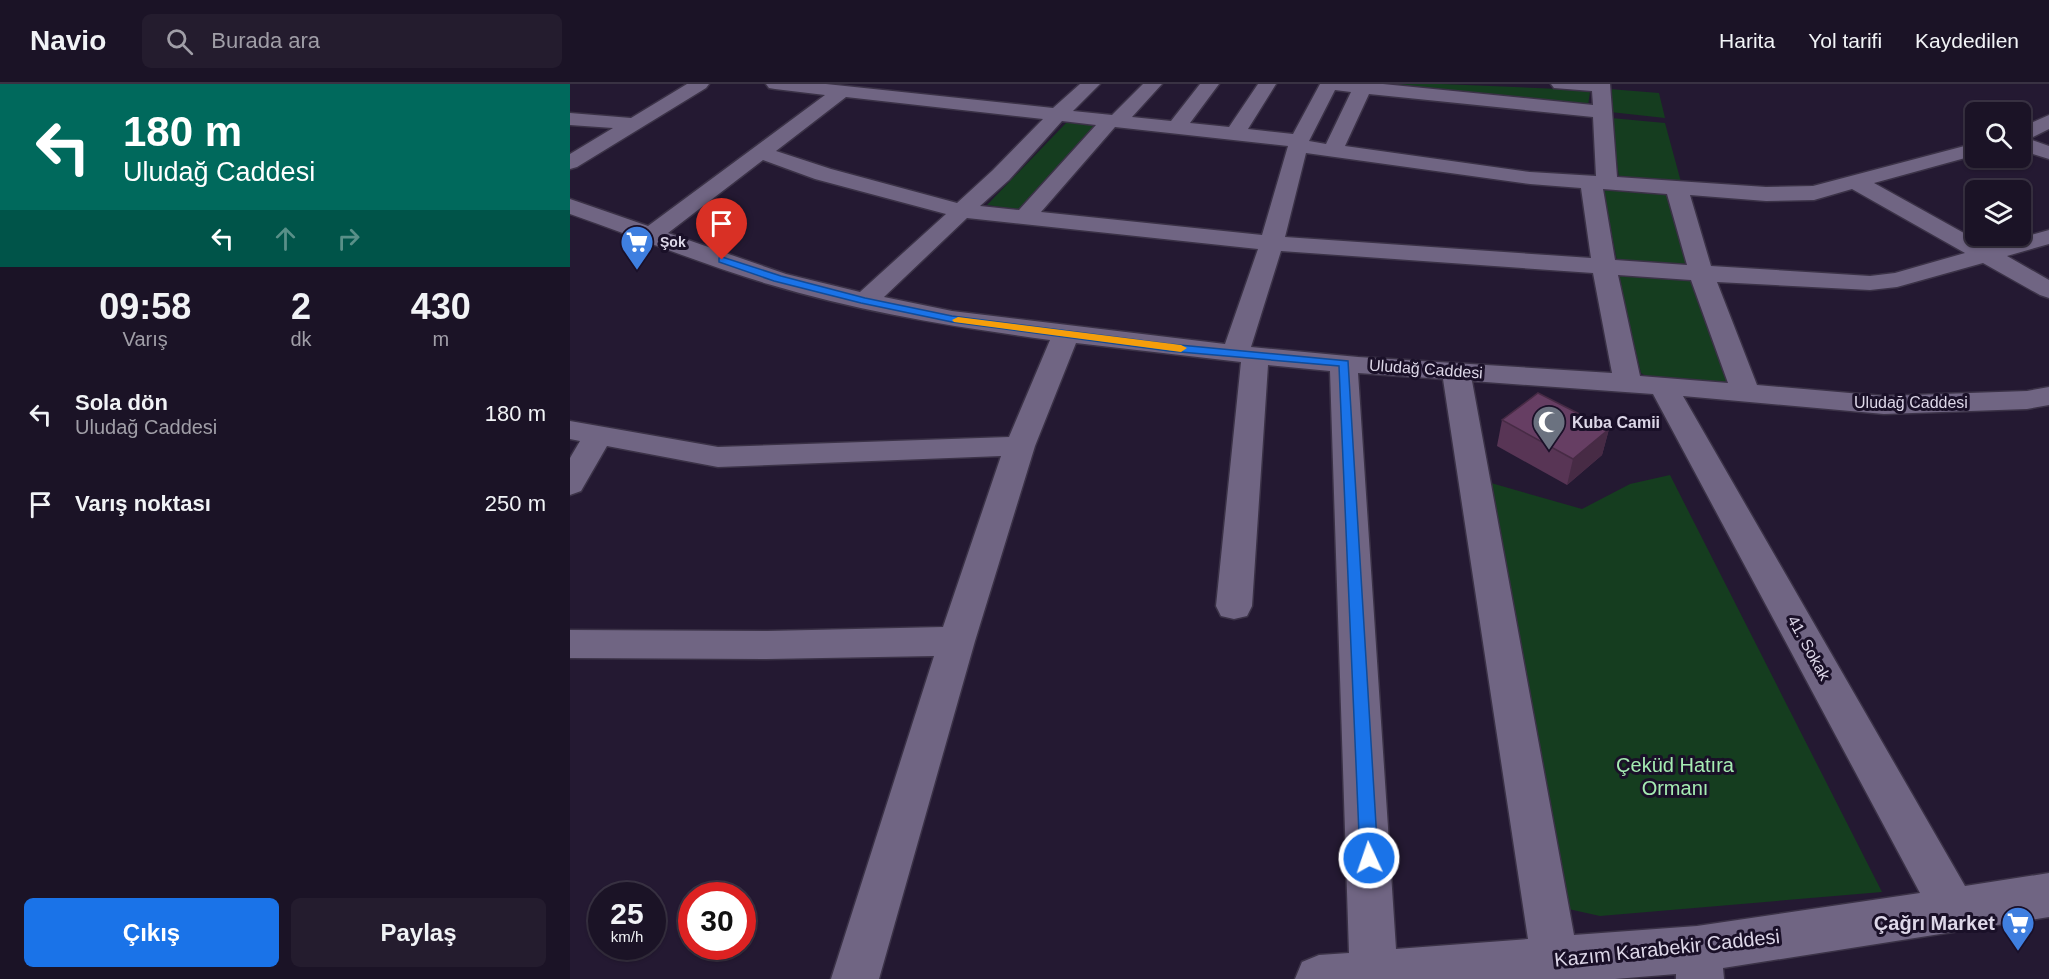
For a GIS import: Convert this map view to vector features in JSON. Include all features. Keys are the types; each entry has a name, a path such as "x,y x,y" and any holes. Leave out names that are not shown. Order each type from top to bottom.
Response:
{"street":[{"path":"570,163 700,84"},
{"path":"776,84 1235,134 1333,151 1530,178 1677,189 1766,194 1814,193 1965,152"},
{"path":"865,301 1001,175 1057,115 1091,84"},
{"path":"1024,218 1114,121 1153,84"},
{"path":"1177,127 1210,84"},
{"path":"1235,134 1267,84"},
{"path":"1234,606 1245,354 1299,144 1329,84 1601,112"},
{"path":"1560,84 1601,85 1599,184 1604,266 1628,382"},
{"path":"1333,151 1362,88"},
{"path":"651,234 841,92"},
{"path":"570,119 635,124"},
{"path":"2031,130 2049,121"},
{"path":"2031,147 2049,153"},
{"path":"759,152 823,174 960,211 1272,243 1701,273 1870,283 1897,280 2049,237"},
{"path":"1857,183 2049,290"},
{"path":"1677,189 1701,273 1746,393"},
{"name":"Uludağ Caddesi","path":"570,206 777,279 865,301 952,319 1066,334 1344,364 1628,382 1884,405 2027,400 2049,396"},
{"path":"855,979 957,641 1020,446 1066,334"},
{"path":"1344,364 1374,975"},
{"path":"1456,371 1555,959"},
{"name":"41. Sokak","path":"1664,386 1954,911"},
{"path":"570,484 584,433 718,457 1020,446"},
{"path":"570,644 767,645 957,641"},
{"name":"Kazım Karabekir Caddesi","path":"1319,979 1555,959 1698,964 1954,911 2049,895"}],"green space":[{"path":"1369,84 1442,84 1590,92 1588,106"},
{"path":"1609,89 1659,93 1665,118 1610,112"},
{"path":"1611,118 1665,123 1681,182 1619,177"},
{"path":"1067,122 1097,125 1022,210 987,205"},
{"path":"1603,189 1669,192 1691,267 1617,261"},
{"path":"1617,273 1691,278 1733,378 1721,385 1650,379 1641,373"},
{"name":"Çeküd Hatıra Ormanı","path":"1670,475 1882,892 1600,916 1564,908 1484,481 1582,509 1630,484"}],"building":[{"path":"1538,393 1609,429 1573,459 1502,420"}],"slow traffic":[{"path":"958,320 1181,348"}],"place":[{"name":"Şok","path":"637,271"},
{"name":"Kuba Camii","path":"1549,451"},
{"name":"Çağrı Market","path":"2018,952"}],"route":[{"path":"722,260 777,279 865,301 952,319 1169,347 1344,364 1369,858"}]}
